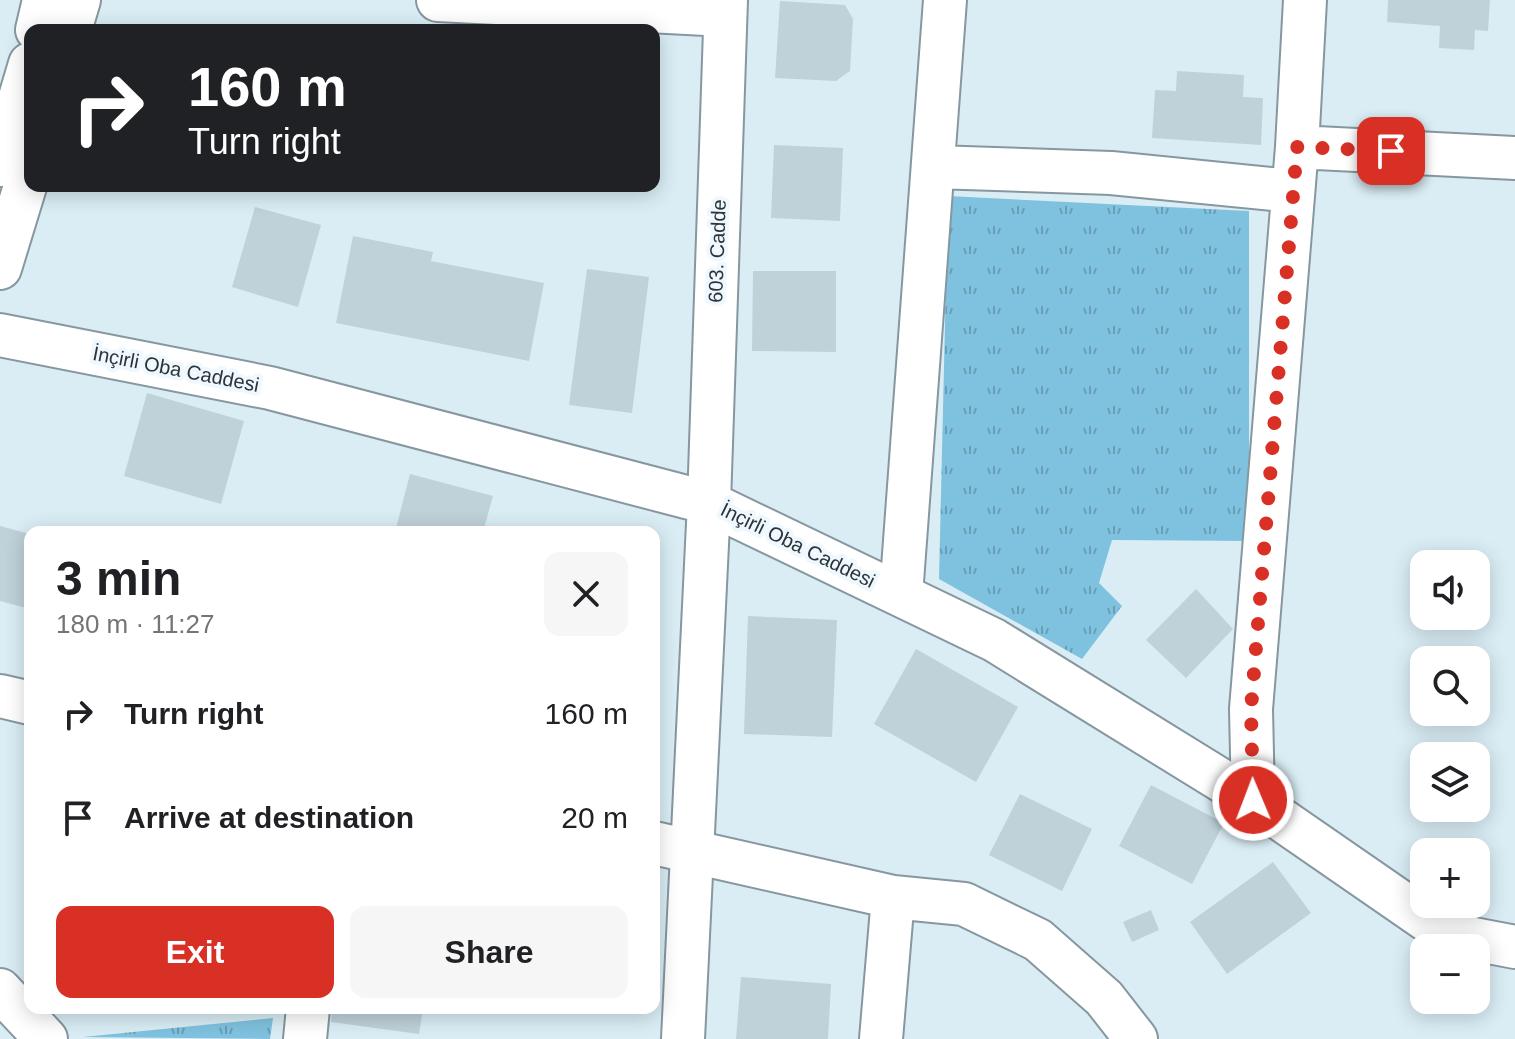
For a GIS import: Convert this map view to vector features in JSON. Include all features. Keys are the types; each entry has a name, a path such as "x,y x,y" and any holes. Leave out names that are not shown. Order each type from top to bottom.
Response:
{"street":[{"path":"38,24 44,0"},
{"path":"72,24 79,0"},
{"path":"438,0 726,8"},
{"path":"901,595 945,0"},
{"path":"1253,800 1251,709 1297,147 1305,0"},
{"name":"603. Cadde","path":"683,1039 674,846 709,503 726,8"},
{"path":"0,165 24,84"},
{"path":"1297,147 1515,158"},
{"path":"934,167 1111,173 1292,191"},
{"path":"0,268 24,190"},
{"name":"İnçirli Oba Caddesi","path":"0,335 270,388 709,503 994,640 1253,800 1447,934 1515,947"},
{"path":"0,696 24,702"},
{"path":"674,846 893,897 964,904 1038,940 1104,998 1136,1039"},
{"path":"881,1039 893,897"},
{"path":"0,990 46,1039"},
{"path":"305,1039 307,1014"}],"green space":[{"path":"948,196 1249,211 1249,541 1112,540 1099,583 1122,606 1082,659 939,579"},
{"path":"273,1018 270,1039 83,1037"}],"building":[{"path":"1388,0 1490,0 1488,31 1475,30 1474,50 1439,48 1440,26 1387,22"},
{"path":"780,1 845,5 853,19 850,71 836,81 775,78"},
{"path":"1177,71 1244,75 1243,97 1263,98 1261,145 1152,138 1155,90 1176,91"},
{"path":"774,145 843,148 840,221 771,218"},
{"path":"255,207 321,225 298,307 232,287"},
{"path":"353,236 433,252 431,261 544,283 529,361 336,323"},
{"path":"587,269 649,277 632,413 569,405"},
{"path":"753,271 836,271 836,352 752,351"},
{"path":"147,393 244,421 221,504 124,476"},
{"path":"410,474 493,496 485,526 397,526"},
{"path":"0,526 24,532 24,607 0,601"},
{"path":"1196,589 1233,629 1186,678 1146,640"},
{"path":"748,616 837,620 832,737 744,734"},
{"path":"916,649 1018,707 976,782 874,724"},
{"path":"1151,785 1224,823 1192,884 1119,846"},
{"path":"1020,794 1092,829 1062,891 989,855"},
{"path":"1273,862 1311,913 1227,974 1190,922"},
{"path":"1151,910 1159,930 1132,942 1123,922"},
{"path":"741,977 831,984 828,1039 736,1039"},
{"path":"332,1014 422,1014 419,1034 331,1022"}],"route":[{"path":"1253,800 1251,709 1297,147 1391,151"}]}
